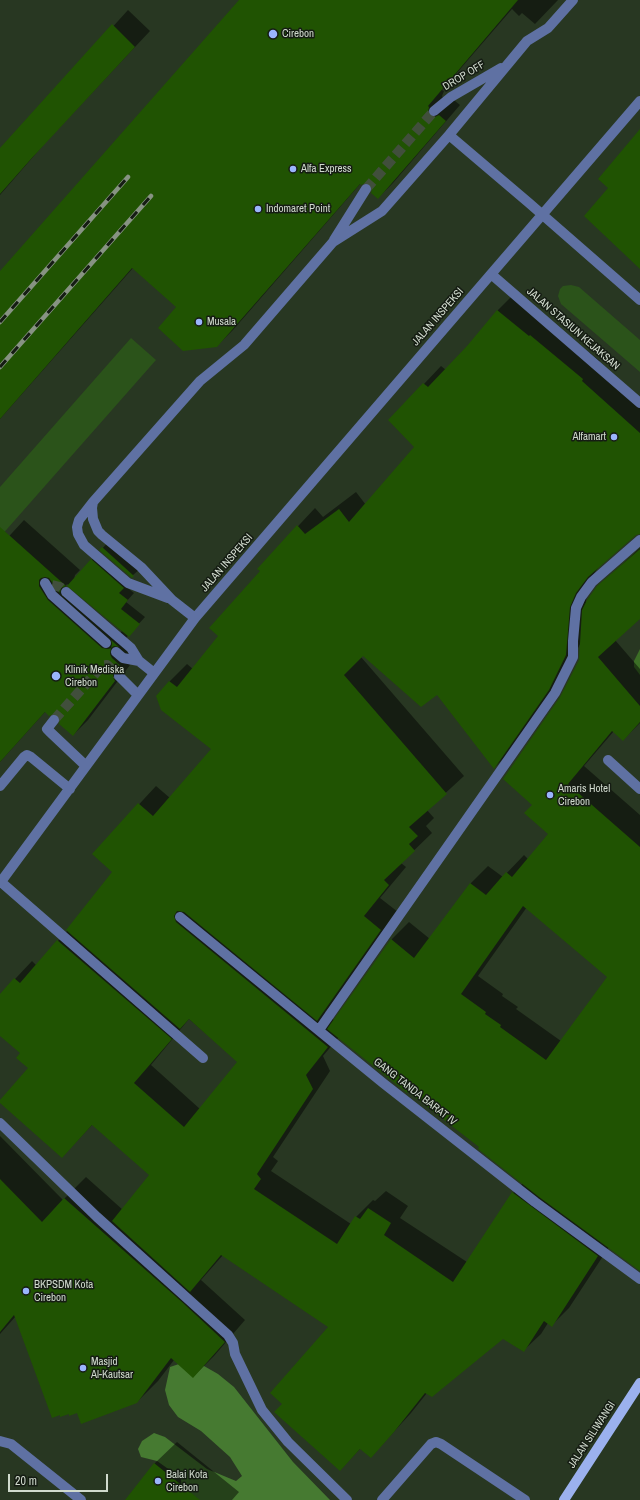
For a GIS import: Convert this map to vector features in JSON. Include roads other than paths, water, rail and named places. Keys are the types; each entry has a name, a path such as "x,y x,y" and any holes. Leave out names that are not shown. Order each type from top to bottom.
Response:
{"main road":[{"name":"JALAN SILIWANGI","path":"564,1500 640,1383"}],"street":[{"path":"333,242 382,211 449,135 527,41 548,28 573,0"},
{"name":"DROP OFF","path":"434,110 451,97 508,64"},
{"name":"JALAN INSPEKSI","path":"0,883 195,618 640,100"},
{"path":"449,135 640,300"},
{"path":"172,600 128,583 84,545 78,534 77,527 79,520 93,502 200,381 244,345 333,242 366,189"},
{"name":"JALAN STASIUN KEJAKSAN","path":"491,274 640,403"},
{"path":"93,502 92,512 98,531 141,567 172,600 195,618"},
{"path":"319,1030 555,693 573,656 576,608 581,597 592,582 640,540"},
{"path":"52,585 45,583 52,595 106,643"},
{"path":"66,592 131,648 139,661 154,673"},
{"path":"116,652 123,658 139,661"},
{"path":"119,676 138,695"},
{"path":"54,720 47,729 86,766"},
{"path":"0,786 27,755 70,789"},
{"path":"608,760 640,789"},
{"path":"0,883 203,1058"},
{"name":"GANG TANDA BARAT IV","path":"180,917 383,1083 535,1202 640,1279"},
{"path":"0,1123 97,1217 228,1335 233,1343 236,1354 262,1410 288,1442 347,1500"},
{"path":"0,1442 11,1444 81,1500"},
{"path":"382,1500 431,1444 436,1442 525,1500"}],"tunnel":[{"path":"366,189 434,111"},
{"path":"52,585 60,587 66,592"},
{"path":"54,720 102,666 107,665 119,676"}],"railway":[{"path":"0,322 128,177"},
{"path":"0,367 151,196"}],"place":[{"name":"Cirebon","path":"273,34"},
{"name":"Alfa Express","path":"293,169"},
{"name":"Indomaret Point","path":"258,209"},
{"name":"Musala","path":"199,322"},
{"name":"Alfamart","path":"614,437"},
{"name":"Klinik Mediska Cirebon","path":"56,676"},
{"name":"Amaris Hotel Cirebon","path":"550,795"},
{"name":"BKPSDM Kota Cirebon","path":"26,1291"},
{"name":"Masjid Al-Kautsar","path":"83,1368"},
{"name":"Balai Kota Cirebon","path":"158,1481"}]}
